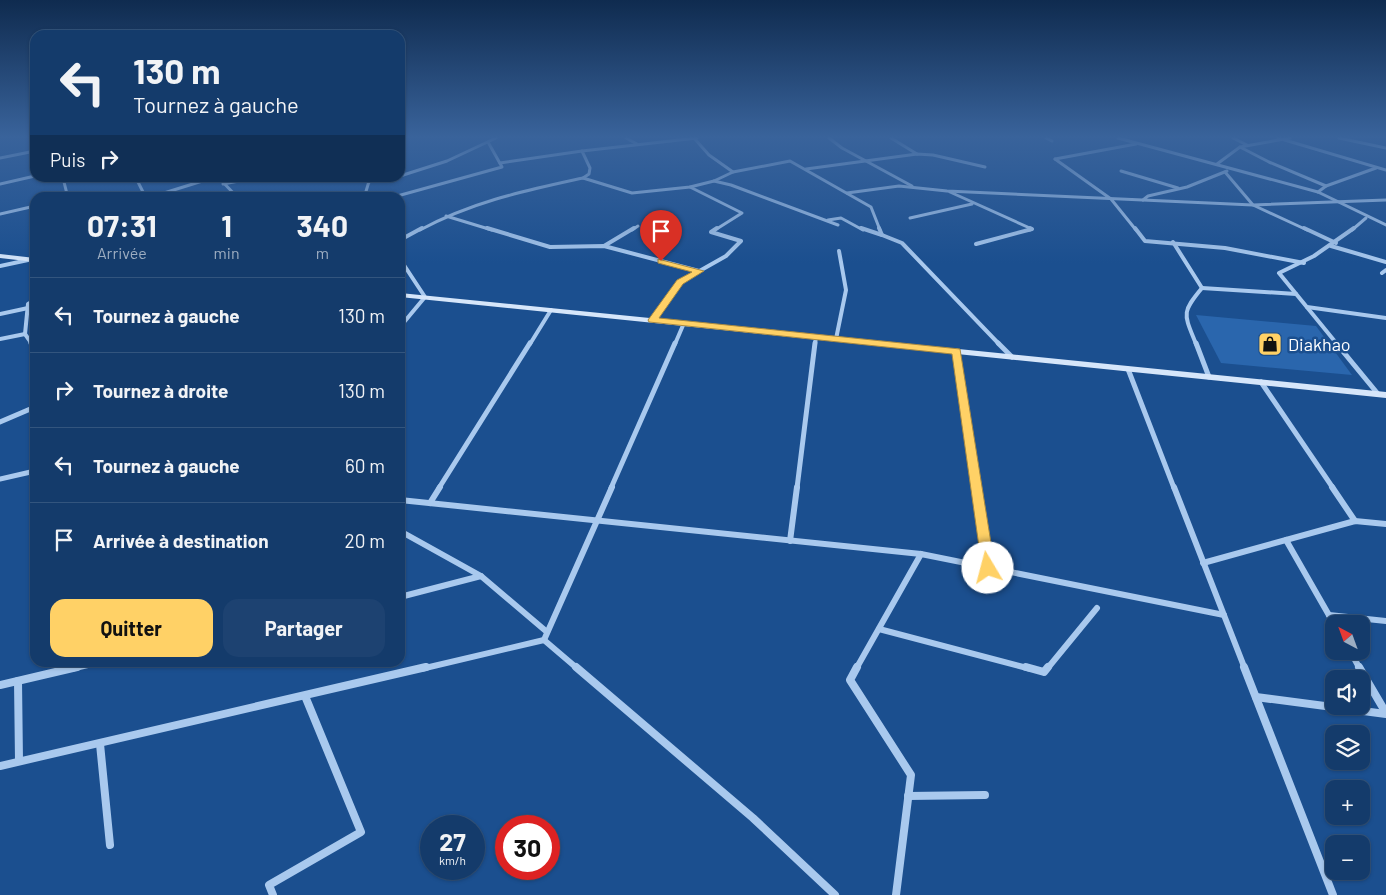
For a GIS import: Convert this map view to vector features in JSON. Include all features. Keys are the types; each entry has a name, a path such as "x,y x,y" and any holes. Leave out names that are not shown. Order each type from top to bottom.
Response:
{"main road":[{"path":"0,256 30,260"},
{"path":"405,295 1382,395"}],"street":[{"path":"0,184 19,180"},
{"path":"405,194 456,180"},
{"path":"405,237 446,216 498,197 575,180"},
{"path":"589,180 632,193 690,187 717,180"},
{"path":"823,180 872,207 882,235"},
{"path":"901,180 912,186"},
{"path":"1085,180 1111,199 1145,241 1214,245 1257,252 1304,263"},
{"path":"1149,180 1179,189"},
{"path":"1144,200 1148,196 1179,189 1203,180"},
{"path":"1233,180 1253,205 1336,243"},
{"path":"1275,180 1318,192 1343,203 1366,218 1386,226"},
{"path":"1311,180 1326,186"},
{"path":"1318,192 1326,186 1343,180"},
{"path":"714,181 732,185 838,224"},
{"path":"166,192 199,182"},
{"path":"223,184 234,182"},
{"path":"366,192 368,182"},
{"path":"223,184 232,192"},
{"path":"846,193 912,186 948,191 1253,205 1386,200"},
{"path":"652,320 680,282 726,256 741,241 711,232 742,213 690,187"},
{"path":"948,191 1032,230 976,244"},
{"path":"910,218 973,204"},
{"path":"0,214 30,207"},
{"path":"446,216 550,247 604,246 700,271"},
{"path":"828,220 841,218 866,231 902,243 1012,357"},
{"path":"1366,218 1336,243 1304,263 1279,273 1382,395"},
{"path":"604,246 638,226"},
{"path":"1173,242 1202,288"},
{"path":"1331,246 1386,262"},
{"path":"836,339 846,290 839,251"},
{"path":"0,266 30,260"},
{"path":"405,267 425,297 405,321"},
{"path":"1202,288 1296,294"},
{"path":"1202,288 1187,306 1187,321 1209,377"},
{"path":"30,303 28,304 25,334 30,342"},
{"path":"1307,307 1386,318"},
{"path":"0,314 28,308"},
{"path":"430,503 551,310"},
{"path":"546,636 684,323"},
{"path":"0,339 25,334"},
{"path":"790,541 816,337"},
{"path":"957,351 988,568"},
{"path":"1128,369 1333,895"},
{"path":"1261,382 1355,521"},
{"path":"0,422 30,408"},
{"path":"0,479 30,472"},
{"path":"405,500 922,554 1224,615"},
{"path":"1203,562 1355,521 1386,524"},
{"path":"405,534 481,576 546,636 753,818 835,895"},
{"path":"1286,540 1329,615"},
{"path":"896,895 911,775 850,680 922,554"},
{"path":"405,596 481,576"},
{"path":"879,629 1044,672 1097,608"},
{"path":"1370,619 1386,621"},
{"path":"0,766 305,696 546,636"},
{"path":"1355,660 1386,714"},
{"path":"0,685 79,667"},
{"path":"18,681 19,761"},
{"path":"273,895 269,885 361,832 305,696"},
{"path":"1256,697 1386,714"},
{"path":"100,744 110,844"},
{"path":"908,796 985,795"}],"building":[{"name":"Diakhao","path":"1196,315 1316,326 1352,375 1221,363"}],"place":[{"name":"Diakhao","path":"1270,344"}],"route":[{"path":"661,261 700,271 680,282 652,320 957,351 988,568"}]}
